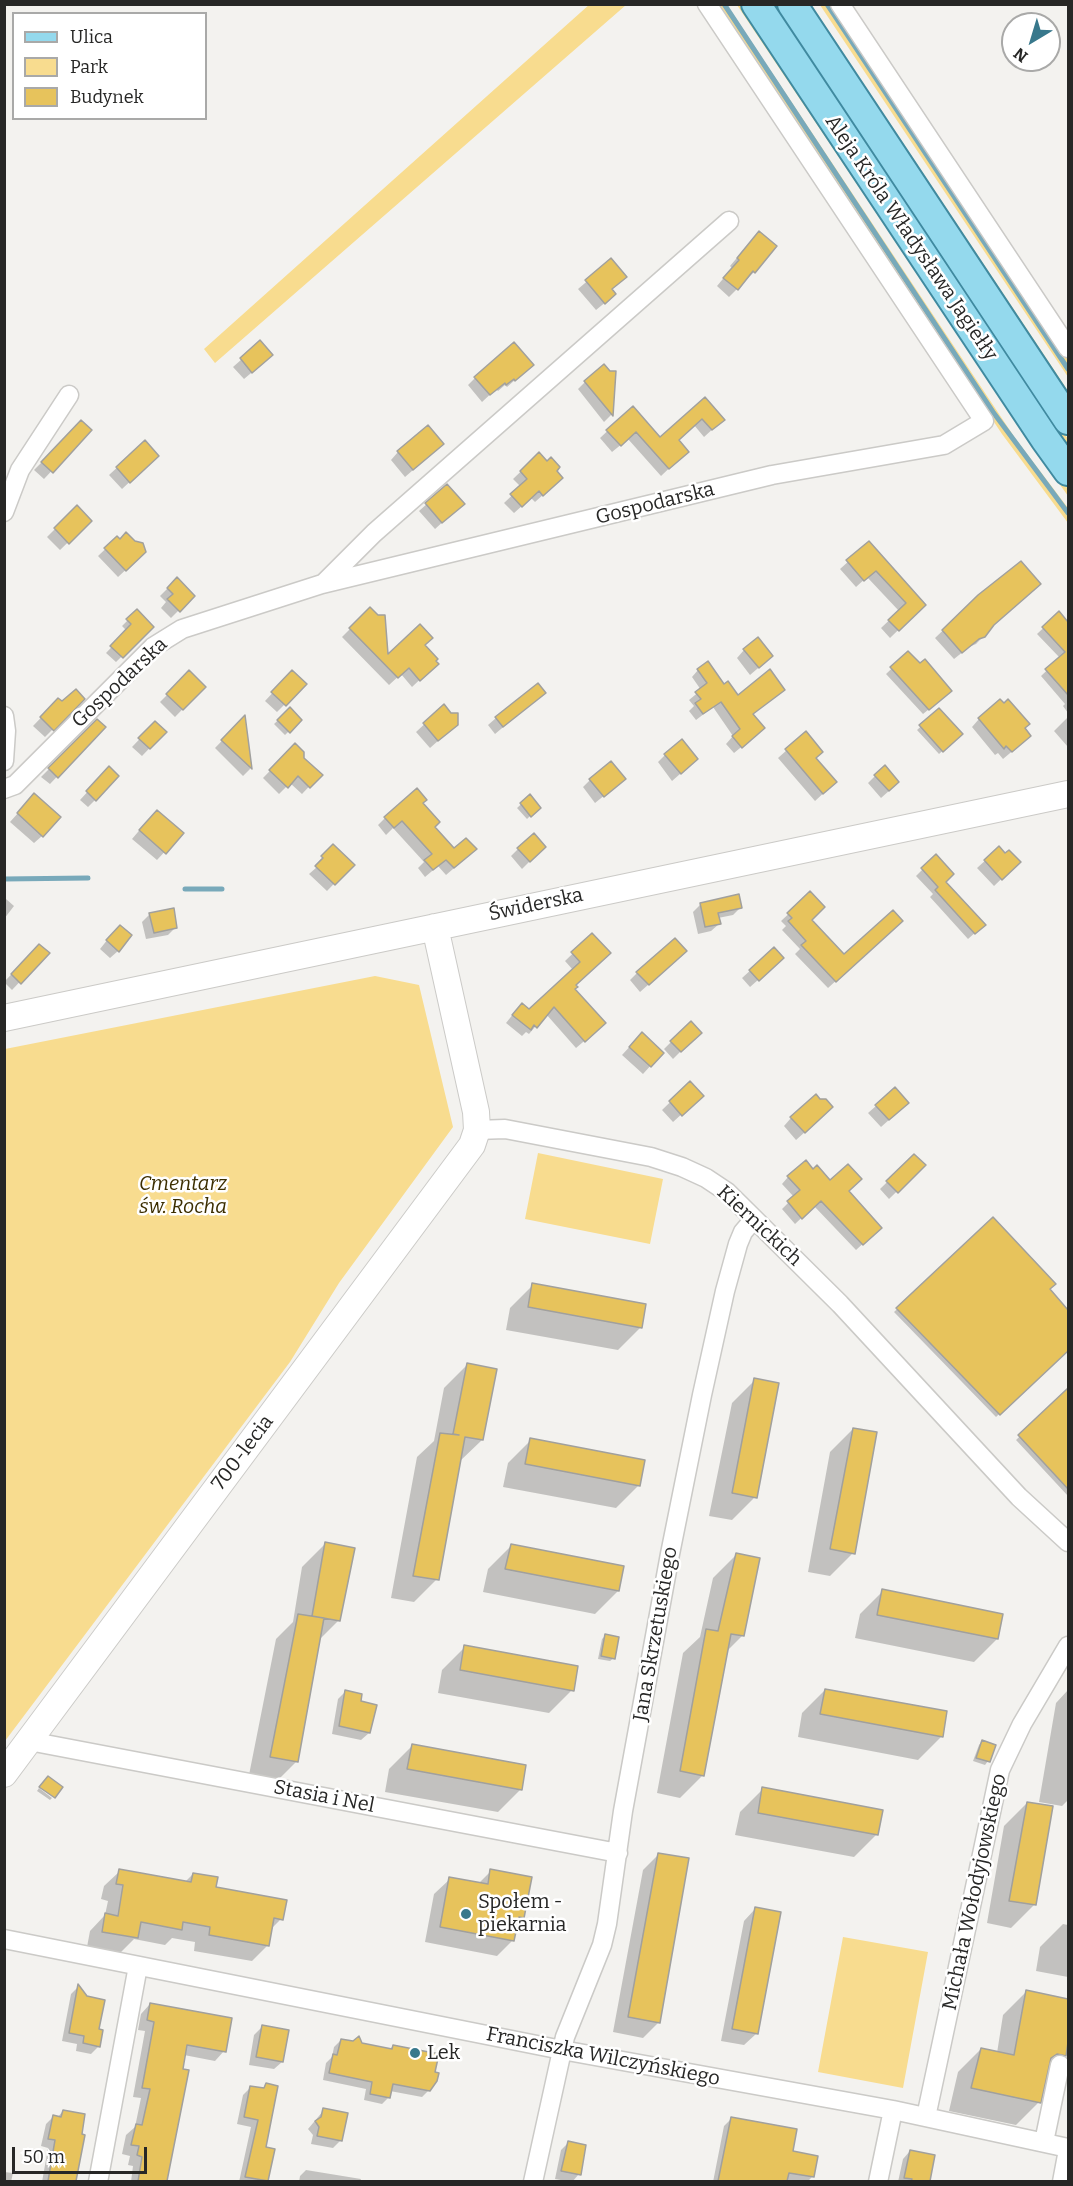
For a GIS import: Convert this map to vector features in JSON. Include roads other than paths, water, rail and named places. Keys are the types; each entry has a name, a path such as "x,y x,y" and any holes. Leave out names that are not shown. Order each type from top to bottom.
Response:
{"main road":[{"name":"Aleja Króla Władysława Jagiełły","path":"756,4 1038,430 1068,471"},
{"name":"Aleja Króla Władysława Jagiełły","path":"792,4 1068,420"},
{"name":"Świderska","path":"4,1018 1068,794"},
{"path":"435,927 472,1092 477,1130"},
{"name":"700-lecia","path":"4,1774 461,1161 472,1145 477,1130"}],"street":[{"name":"Gospodarska","path":"4,789 15,785 153,647 182,629 322,585 772,475 944,445 984,421 707,4"},
{"path":"840,4 1068,348"},
{"name":"Gospodarska","path":"322,585 383,525 729,221"},
{"path":"4,512 20,470 69,395"},
{"path":"4,716 4,761"},
{"name":"Kiernickich","path":"477,1130 505,1129 651,1157 706,1178 727,1192 840,1304 1019,1497 1068,1542"},
{"name":"Jana Skrzetuskiego","path":"533,2181 564,2037 602,1945 632,1766 702,1395 738,1244 743,1232 754,1219"},
{"name":"Michała Wołodyjowskiego","path":"926,2117 1000,1770 1022,1725 1068,1646"},
{"name":"Stasia i Nel","path":"29,1740 618,1853"},
{"name":"Franciszka Wilczyńskiego","path":"4,1939 562,2050 893,2110 1068,2149"},
{"path":"98,2181 138,1966"},
{"path":"1044,2142 1060,2065"},
{"path":"878,2181 893,2110"},
{"path":"1062,2181 1068,2149"}],"waterway":[{"path":"724,4 993,412 1068,513"},
{"path":"827,4 1068,369"},
{"path":"4,879 88,878"},
{"path":"185,889 222,889"}],"place":[{"name":"Społem - piekarnia","path":"466,1914"},
{"name":"Lek","path":"415,2053"}],"park label":[{"name":"Cmentarz św. Rocha","path":"183,1196"}]}
